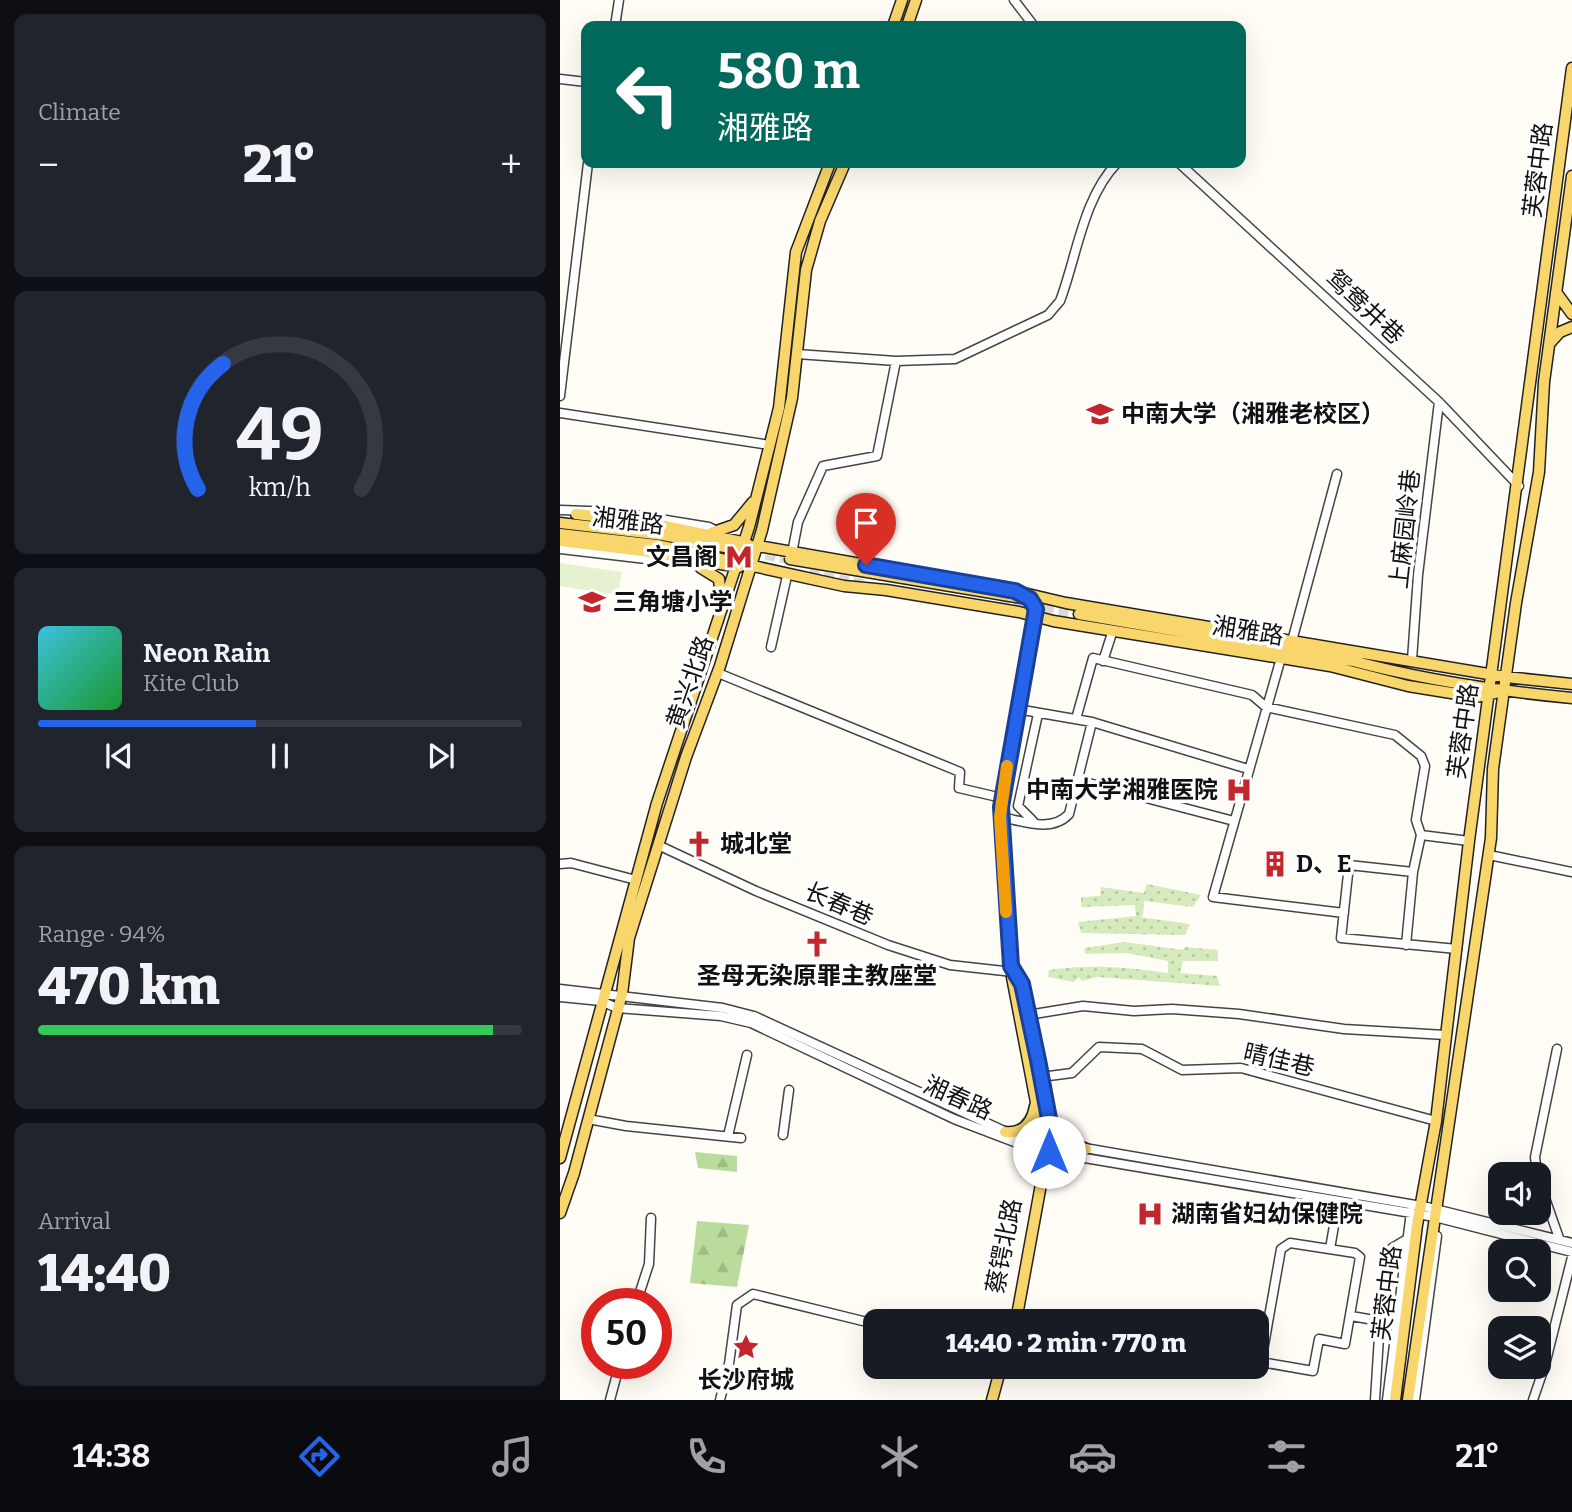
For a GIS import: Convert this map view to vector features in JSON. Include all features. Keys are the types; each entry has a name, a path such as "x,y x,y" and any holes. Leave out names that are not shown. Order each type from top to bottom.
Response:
{"main road":[{"path":"895,21 902,0"},
{"path":"909,21 916,0"},
{"name":"芙蓉中路","path":"1395,1400 1417,1214 1436,1121 1469,841 1572,68"},
{"name":"黄兴北路","path":"560,1158 566,1116 604,997 657,803 737,565 757,496 770,445 784,369 796,252 828,168"},
{"name":"黄兴北路","path":"560,1213 622,994 629,938 686,757 718,674 758,546 783,449 809,255 843,168"},
{"name":"芙蓉中路","path":"1408,1400 1489,855 1493,769 1539,472 1549,346 1572,176"},
{"path":"1556,291 1572,314"},
{"path":"1549,346 1560,332 1572,327"},
{"path":"704,533 718,532 737,522 757,496"},
{"path":"576,514 704,533 731,538 743,544"},
{"name":"湘雅路","path":"560,523 663,535 726,547 743,544 758,546 791,556 1030,599 1056,601"},
{"name":"湘雅路","path":"560,534 656,544 788,576 1281,657 1342,668 1384,682 1476,697 1490,691"},
{"path":"560,541 721,566 737,565"},
{"name":"湘雅路","path":"791,556 1015,591 1056,601 1506,677 1572,684"},
{"path":"671,557 710,571 719,579 722,596 719,618"},
{"path":"1015,591 1030,599 1036,609 1036,616"},
{"name":"湘雅路","path":"1079,614 1353,660 1390,671 1490,691 1572,698"},
{"name":"蔡锷北路","path":"1036,616 1017,709 1000,817 1012,972 1046,1147"},
{"name":"蔡锷北路","path":"1012,972 1022,984 1049,1119 1044,1169 1018,1309"},
{"path":"1005,1132 1018,1131 1027,1125 1033,1116 1035,1095"},
{"path":"1049,1119 1061,1136 1086,1149"},
{"path":"1026,1148 1036,1153 1044,1169 1057,1161 1075,1156"},
{"name":"蔡锷北路","path":"1014,1309 1044,1169"},
{"path":"1409,1238 1417,1214"},
{"path":"992,1400 998,1379"},
{"path":"997,1400 1003,1379"}],"street":[{"path":"616,21 619,0"},
{"path":"1014,0 1030,21"},
{"path":"560,79 581,81"},
{"path":"560,397 587,168"},
{"path":"797,354 896,360 956,359 1048,315 1060,301 1094,196 1102,178 1112,168"},
{"name":"鸳鸯井巷","path":"1184,168 1440,402 1518,486"},
{"path":"791,556 798,522 823,466 877,456 896,360"},
{"name":"上麻园岭巷","path":"1412,660 1418,575 1440,402"},
{"path":"560,413 770,445"},
{"path":"1292,641 1337,474"},
{"path":"560,510 636,515 718,532 731,538"},
{"path":"560,549 721,566"},
{"path":"771,647 788,576"},
{"path":"1103,661 1113,630"},
{"path":"1281,657 1213,897 1344,913"},
{"path":"1076,719 1093,659 1252,695 1266,707 1395,735 1421,756 1425,766 1416,820 1421,835 1413,872 1406,945"},
{"path":"718,674 960,772 959,788 1002,798"},
{"path":"1017,709 1092,722 1248,769"},
{"path":"1035,823 1018,806 1038,714"},
{"path":"1000,817 1035,823 1062,823 1069,814 1092,722"},
{"path":"1077,780 1234,821"},
{"path":"1421,835 1469,841"},
{"name":"长春巷","path":"658,845 756,891 888,945 950,965 1012,972"},
{"path":"1489,855 1572,872"},
{"path":"560,864 571,863 636,880"},
{"path":"1413,872 1349,865 1341,938 1457,949"},
{"name":"湘春路","path":"560,989 604,997 617,1008 721,1016 751,1023 954,1119 1026,1148 1086,1149 1417,1214"},
{"name":"湘春路","path":"560,998 622,994 723,1008 754,1016 1005,1132 1075,1156 1338,1202 1417,1214 1437,1214"},
{"path":"1028,1015 1083,1006 1135,1011 1171,1009 1239,1014 1344,1029 1445,1035"},
{"name":"晴佳巷","path":"1041,1077 1072,1073 1099,1047 1142,1049 1182,1070 1241,1068 1436,1121"},
{"path":"1536,1162 1557,1049"},
{"path":"728,1136 747,1055"},
{"path":"783,1135 789,1090"},
{"path":"588,1119 626,1126 741,1138"},
{"path":"1330,1249 1338,1202"},
{"path":"1437,1214 1559,1238 1572,1243"},
{"path":"1437,1214 1572,1254 1545,1366 1533,1400"},
{"name":"芙蓉中路","path":"1415,1400 1437,1214"},
{"path":"1551,1214 1559,1238"},
{"path":"641,1288 649,1264 651,1218"},
{"path":"1375,1400 1380,1321 1392,1248 1409,1238"},
{"path":"1387,1400 1409,1238"},
{"path":"1295,1243 1330,1249 1360,1257 1345,1344 1319,1339 1312,1371 1261,1362 1281,1249 1295,1243"},
{"path":"720,1400 729,1364 737,1305 753,1294 863,1321"},
{"path":"1351,1316 1380,1321"},
{"path":"610,1400 616,1379"}],"green space":[{"path":"560,563 622,572 618,595 560,586"},
{"path":"1147,884 1201,895 1193,907 1144,901 1143,916 1139,917 1190,924 1185,935 1081,933 1078,922 1136,916 1135,905 1081,907 1081,897 1100,896 1101,887 1144,893"},
{"path":"1125,942 1183,950 1185,947 1218,950 1218,961 1183,961 1180,973 1217,976 1220,986 1097,977 1082,981 1079,977 1074,982 1048,977 1049,970 1079,967 1168,973 1168,961 1127,953 1085,954 1084,948"},
{"path":"695,1152 737,1156 737,1172 698,1168"},
{"path":"697,1221 749,1225 737,1287 690,1283"}],"tunnel":[{"path":"736,550 790,559"},
{"path":"809,574 863,584"},
{"path":"999,604 1079,614"}],"slow traffic":[{"path":"1006,912 1000,817 1007,766"}],"place":[{"name":"中南大学（湘雅老校区）","path":"1100,414"},
{"name":"文昌阁","path":"739,557"},
{"name":"三角塘小学","path":"592,602"},
{"name":"中南大学湘雅医院","path":"1239,790"},
{"name":"城北堂","path":"699,844"},
{"name":"D、E","path":"1275,864"},
{"name":"圣母无染原罪主教座堂","path":"817,944"},
{"name":"湖南省妇幼保健院","path":"1150,1214"},
{"name":"长沙府城","path":"746,1347"}],"route":[{"path":"866,565 1015,591 1027,596 1035,605 1036,616 1006,772 1001,828 1011,966 1022,984 1038,1060 1050,1124 1049,1152"}]}
